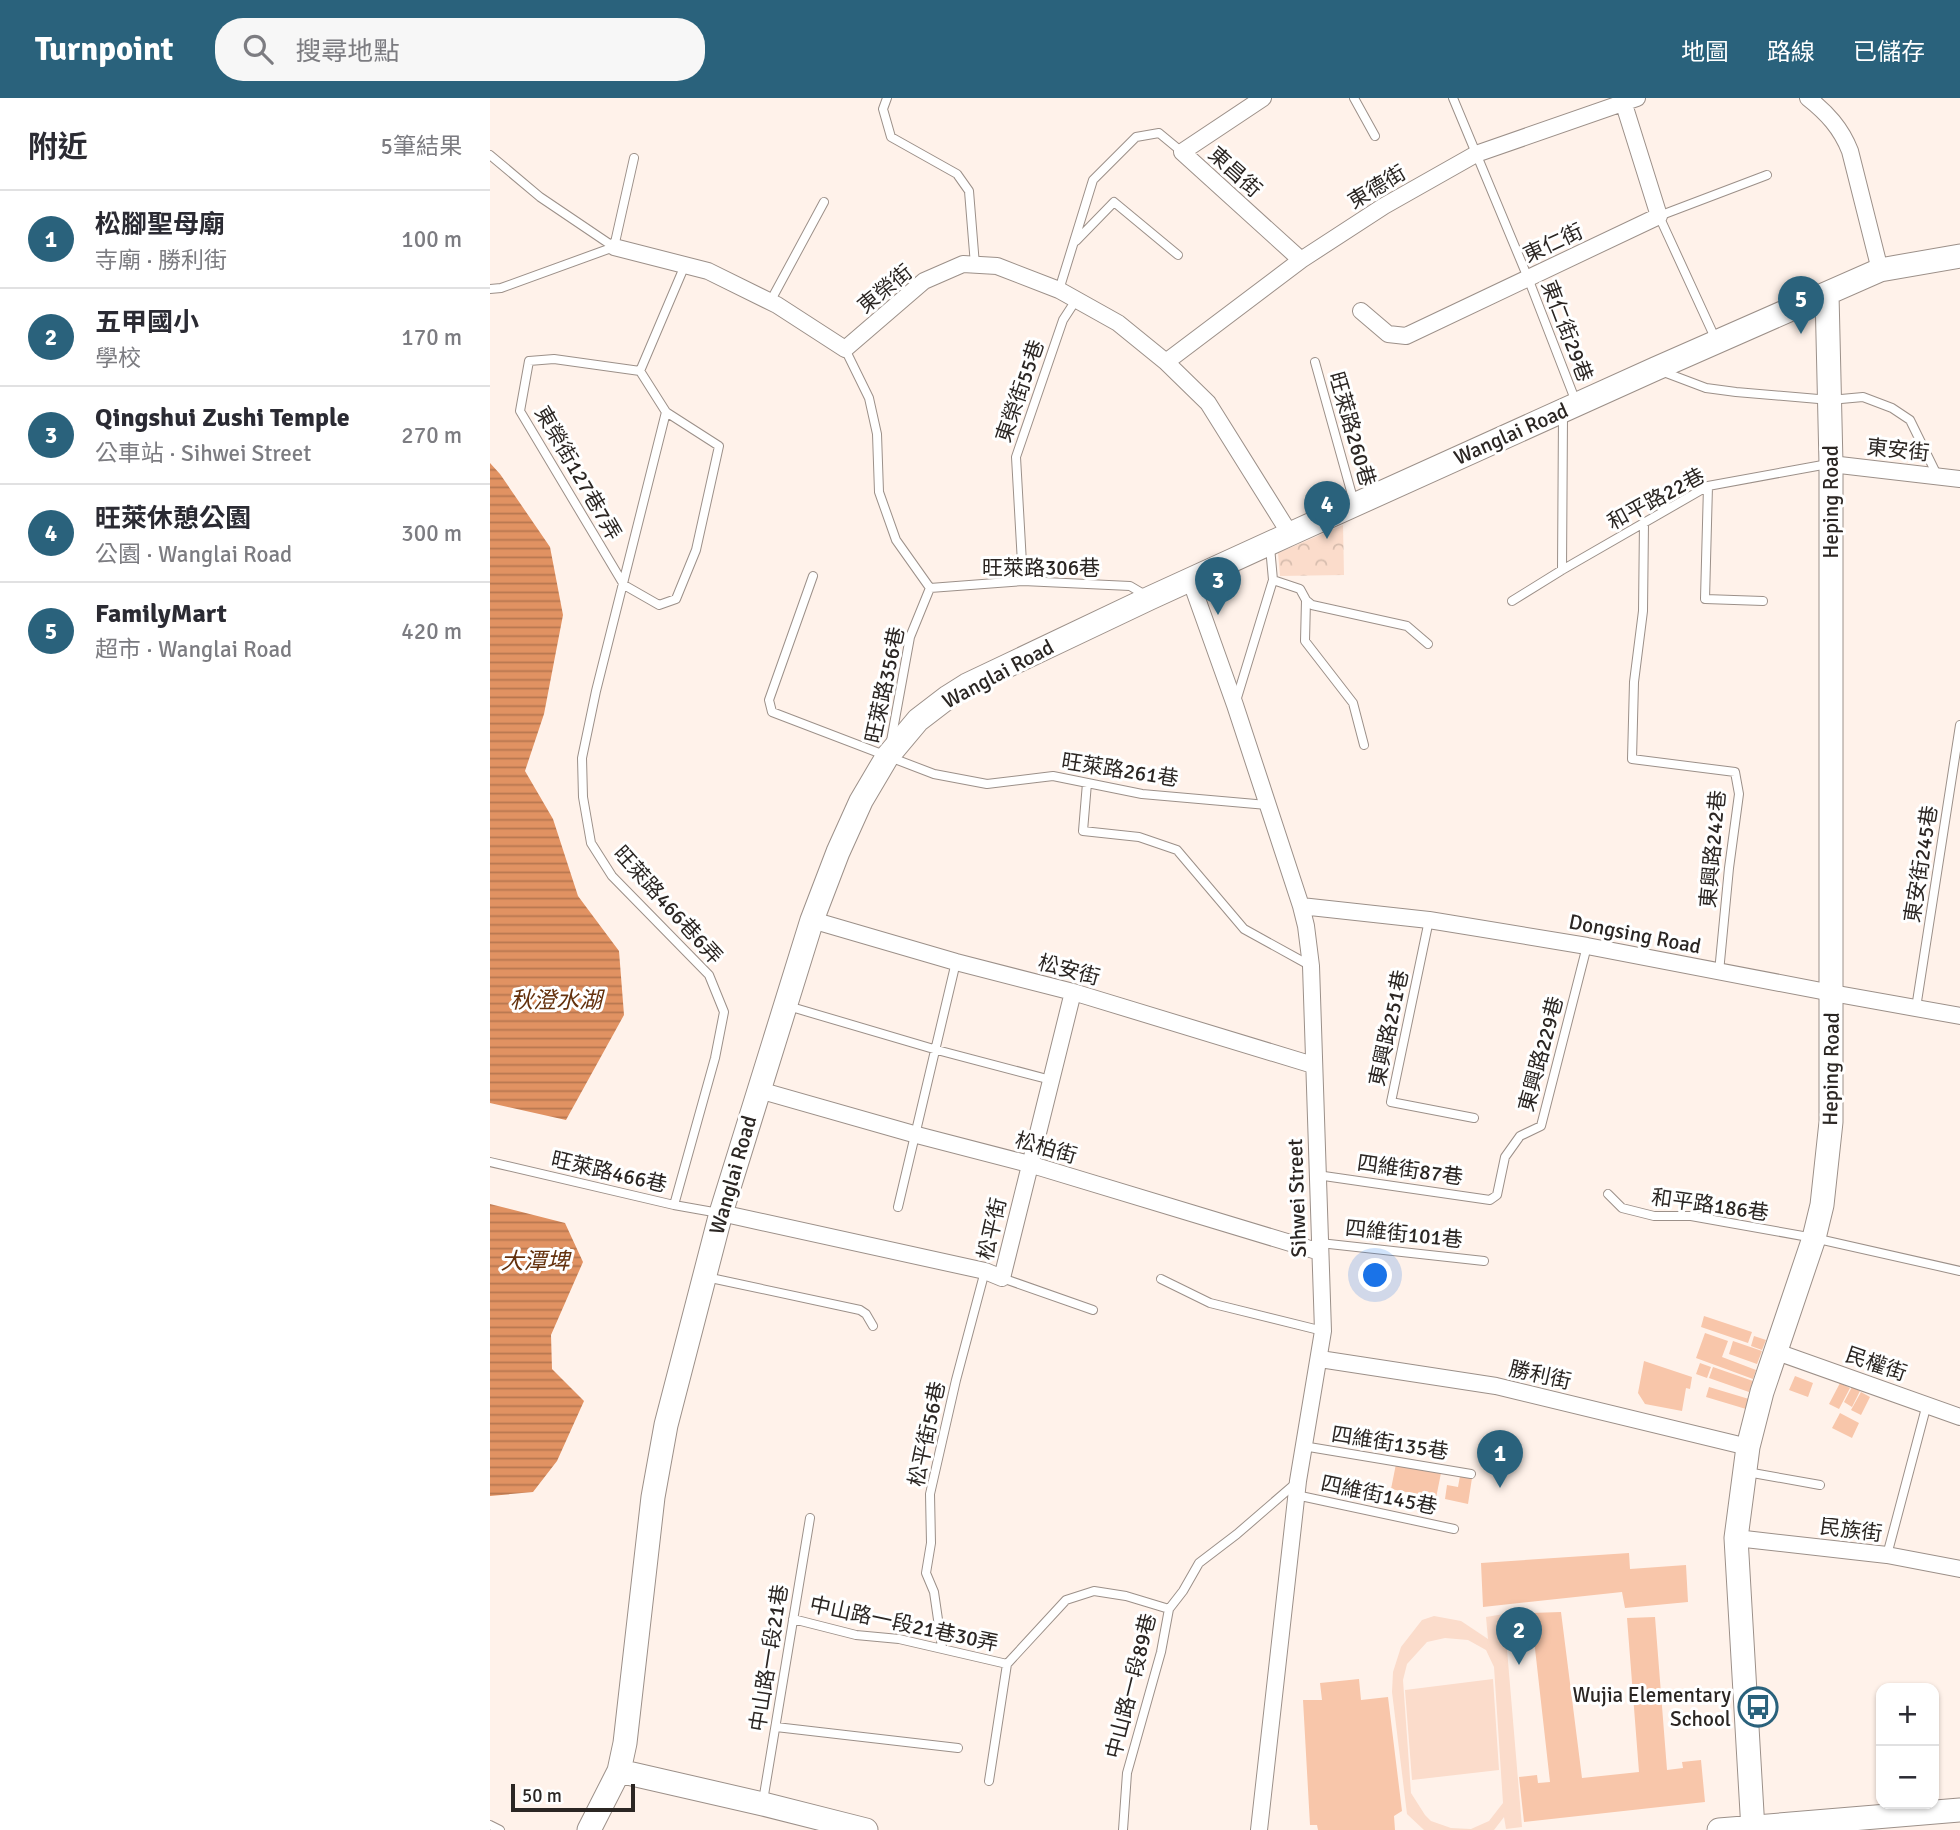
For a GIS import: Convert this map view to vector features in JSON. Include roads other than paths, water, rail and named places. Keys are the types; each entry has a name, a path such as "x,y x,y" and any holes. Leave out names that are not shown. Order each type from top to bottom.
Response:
{"street":[{"name":"東昌街","path":"1263,98 1182,152 1301,260"},
{"path":"1808,98 1828,115 1844,136 1880,270"},
{"name":"東德街","path":"1166,362 1301,260 1384,206 1476,154 1627,99"},
{"path":"1627,99 1659,216"},
{"name":"東仁街","path":"1361,312 1388,334 1406,336 1659,216"},
{"path":"614,247 708,271 769,302 845,349"},
{"name":"Wanglai Road","path":"589,1830 619,1771 625,1743 655,1485 666,1425 721,1213 812,920 838,852 861,801 887,757 918,720 967,685 1150,597 1655,369 1880,270 1960,256"},
{"name":"東榮街","path":"845,349 924,281 963,264 997,266 1059,290 1118,323 1166,362 1208,403 1280,539"},
{"name":"Heping Road","path":"1753,1828 1736,1538 1748,1447 1762,1392 1814,1238 1822,1205 1831,1122 1831,464 1827,294"},
{"name":"東安街","path":"1831,464 1960,479"},
{"name":"Sihwei Street","path":"1191,579 1301,906 1311,966 1323,1331 1297,1488 1259,1830"},
{"name":"Dongsing Road","path":"1301,906 1429,920 1587,946 1960,1016"},
{"name":"松安街","path":"812,920 956,962 1073,992 1313,1065"},
{"name":"松平街","path":"721,1213 985,1271 1002,1278 1073,992"},
{"name":"松柏街","path":"759,1090 1320,1247"},
{"name":"民權街","path":"1777,1352 1960,1417"},
{"name":"勝利街","path":"1320,1359 1517,1390 1748,1447"},
{"name":"民族街","path":"1736,1538 1887,1555 1960,1569"},
{"path":"619,1771 866,1830"},
{"path":"1719,1830 1889,1819 1960,1810"}],"lane":[{"path":"887,98 883,109 891,137 957,174 969,191 975,265"},
{"path":"1353,98 1375,136"},
{"name":"東仁街29巷","path":"1453,98 1528,278 1570,408"},
{"path":"1059,290 1093,180 1136,137 1159,133 1182,152"},
{"path":"490,155 540,197 614,247"},
{"path":"614,247 634,158"},
{"path":"1717,343 1659,216 1767,175"},
{"path":"769,302 824,202"},
{"path":"1074,243 1114,202 1178,256"},
{"path":"490,289 501,288 614,247"},
{"path":"624,585 659,606 676,599 696,550 719,446 666,412 640,372 685,265"},
{"name":"東榮街55巷","path":"1023,581 1016,457 1063,320 1076,300"},
{"path":"845,349 869,398 877,434 879,492 896,540 930,589"},
{"name":"東榮街127巷7弄","path":"624,585 520,411 529,361 554,359 640,372"},
{"name":"旺萊路260巷","path":"1315,362 1355,505"},
{"path":"1655,369 1706,388 1830,400 1863,397 1892,408 1910,420 1937,475"},
{"path":"1562,570 1570,408"},
{"name":"旺萊路466巷6弄","path":"666,412 596,691 582,758 583,797 591,843 612,876 709,975 724,1012 715,1058 674,1205"},
{"name":"和平路22巷","path":"1512,601 1708,486 1831,464"},
{"path":"1708,486 1705,599 1763,601"},
{"name":"東興路242巷","path":"1643,522 1643,611 1634,682 1632,759 1735,772 1739,794 1719,972"},
{"path":"1235,705 1273,580 1280,539"},
{"name":"旺萊路261巷","path":"813,576 769,700 772,712 934,774 987,785 1053,776 1142,794 1267,805"},
{"path":"1273,580 1300,589 1312,605 1407,626 1428,644"},
{"name":"旺萊路306巷","path":"930,589 1023,581 1130,586 1150,597"},
{"name":"旺萊路356巷","path":"887,757 898,714 910,637 930,589"},
{"path":"1306,600 1304,641 1353,704 1364,745"},
{"name":"東安街245巷","path":"1916,1009 1960,725"},
{"path":"1087,783 1083,831 1139,837 1177,850 1244,929 1311,966"},
{"name":"東興路251巷","path":"1429,920 1391,1101 1474,1118"},
{"name":"東興路229巷","path":"1497,1195 1505,1157 1520,1136 1541,1126 1587,946"},
{"path":"898,1207 956,962"},
{"path":"786,1005 937,1050 1051,1080"},
{"name":"旺萊路466巷","path":"490,1161 674,1205 721,1213"},
{"name":"四維街87巷","path":"1317,1175 1490,1200 1497,1195"},
{"name":"和平路186巷","path":"1608,1194 1622,1208 1654,1216 1691,1216 1814,1238 1960,1271"},
{"name":"四維街101巷","path":"1320,1247 1484,1261"},
{"name":"松平街56巷","path":"943,1647 934,1592 926,1573 930,1544 930,1494 985,1271"},
{"path":"705,1277 860,1310 866,1314 873,1326"},
{"path":"1002,1278 1093,1310"},
{"path":"1161,1279 1210,1303 1323,1331"},
{"path":"1887,1555 1927,1404"},
{"name":"四維街135巷","path":"1303,1447 1471,1474"},
{"path":"1744,1472 1819,1485"},
{"name":"四維街145巷","path":"1297,1488 1454,1529"},
{"name":"中山路一段89巷","path":"1123,1830 1127,1773 1161,1652 1169,1609 1199,1563 1297,1488"},
{"name":"中山路一段21巷","path":"763,1804 810,1518"},
{"path":"989,1780 1007,1664 1066,1600 1094,1591 1126,1596 1169,1609"},
{"name":"中山路一段21巷30弄","path":"793,1619 856,1635 943,1647 1007,1664"},
{"path":"776,1727 958,1748"},
{"path":"490,1825 500,1830"}],"water":[{"name":"秋澄水湖","path":"490,463 550,547 563,615 544,714 525,771 553,819 578,896 619,951 624,1015 566,1120 490,1103"},
{"name":"大潭埤","path":"490,1204 565,1223 583,1262 551,1335 552,1369 584,1401 557,1461 533,1492 490,1496"}],"place":[{"name":"FamilyMart","path":"1801,334"},
{"name":"旺萊休憩公園","path":"1327,539"},
{"name":"Qingshui Zushi Temple","path":"1218,615"},
{"name":"松腳聖母廟","path":"1500,1488"},
{"name":"五甲國小","path":"1519,1665"},
{"name":"Wujia Elementary School","path":"1758,1707"}]}
